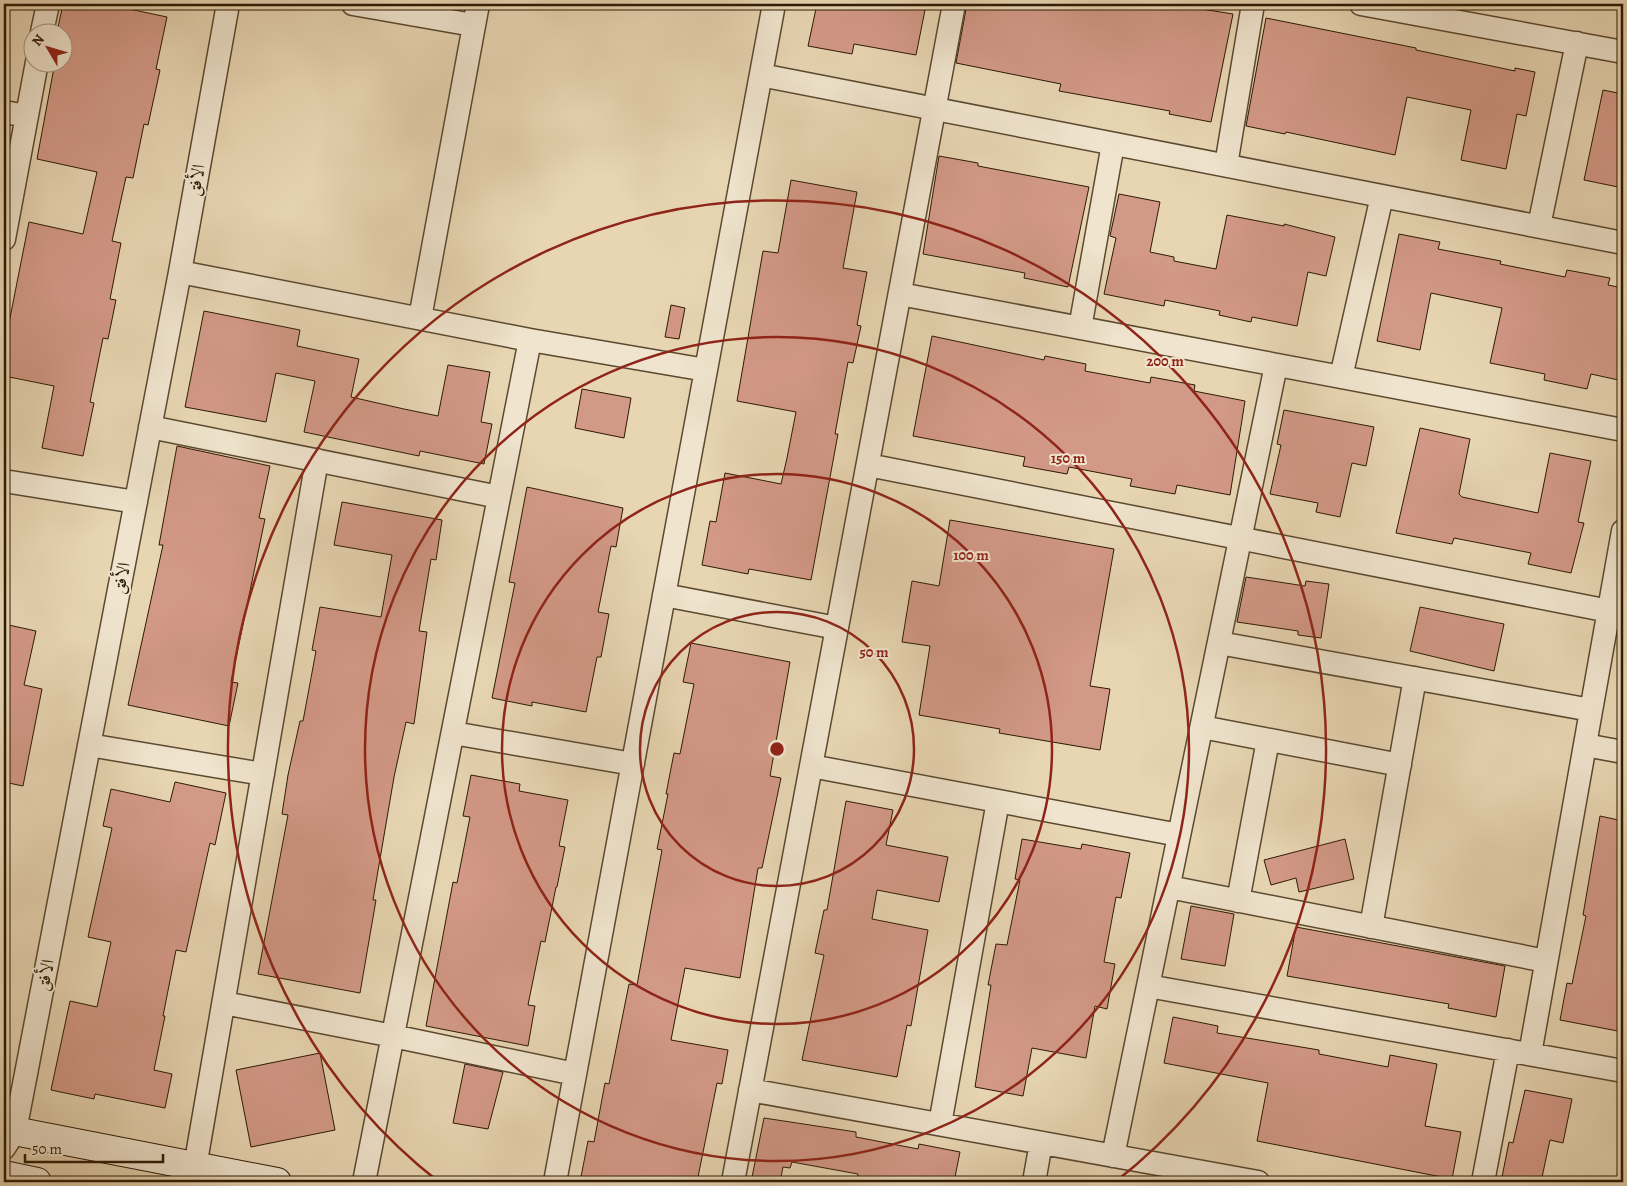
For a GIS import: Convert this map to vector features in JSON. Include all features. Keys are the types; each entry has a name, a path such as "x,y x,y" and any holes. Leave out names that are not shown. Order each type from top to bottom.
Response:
{"main road":[{"path":"8,1136 277,1182"},
{"path":"4,1175 37,1182"}],"street":[{"path":"44,22 48,4"},
{"name":"الأفق","path":"8,1136 89,745 180,272 228,4"},
{"path":"357,4 476,14 420,318"},
{"path":"555,1182 774,4"},
{"path":"733,1182 954,4"},
{"path":"1226,165 1253,4"},
{"path":"1361,4 1623,52"},
{"path":"1539,226 1577,43"},
{"path":"4,239 35,72"},
{"path":"761,75 1623,243"},
{"path":"4,112 27,116"},
{"path":"1080,328 1113,144"},
{"path":"1341,377 1382,196"},
{"path":"180,272 530,340 706,370"},
{"path":"900,294 1623,430"},
{"path":"364,1182 530,340"},
{"path":"1113,1156 1276,365"},
{"path":"150,427 499,497"},
{"path":"195,1167 317,460"},
{"path":"868,465 1609,611"},
{"path":"4,481 136,502"},
{"path":"1483,1182 1546,961 1623,531"},
{"path":"664,595 837,628"},
{"path":"1219,643 1591,710"},
{"path":"1371,927 1415,678"},
{"path":"1202,727 1400,765"},
{"path":"452,733 633,764"},
{"path":"1238,901 1268,740"},
{"path":"1585,744 1623,752"},
{"path":"89,745 263,774"},
{"path":"811,766 1179,835"},
{"path":"940,1124 998,801"},
{"path":"1169,887 1546,961"},
{"path":"1148,986 1623,1071"},
{"path":"224,1003 575,1074"},
{"path":"750,1090 1258,1182"},
{"path":"1034,1182 1041,1143"}],"building":[{"path":"63,4 115,4 115,6 167,17 156,69 160,70 148,125 144,124 133,178 126,177 112,241 121,243 110,299 116,300 108,339 103,338 90,402 94,403 83,456 42,448 54,386 4,376 4,332 7,333 29,222 83,234 97,172 37,159 53,72 72,72 72,22 59,22"},
{"path":"817,4 894,4 925,10 916,55 854,44 852,54 808,46"},
{"path":"967,4 997,4 1019,8 1020,4 1170,4 1233,14 1211,122 1169,114 1170,111 1059,91 1061,84 956,63"},
{"path":"1266,18 1416,48 1416,50 1515,71 1515,68 1535,72 1526,116 1517,114 1506,169 1461,160 1471,110 1407,97 1395,155 1286,132 1285,134 1246,126"},
{"path":"1603,90 1623,94 1623,188 1584,180"},
{"path":"939,156 978,163 978,166 1089,187 1068,287 1024,278 1025,273 923,254"},
{"path":"791,180 857,192 843,268 867,272 857,325 861,326 853,363 848,362 835,434 838,434 811,580 749,569 748,574 702,565 710,521 716,522 725,473 781,484 796,412 737,401 763,251 778,253"},
{"path":"1119,194 1160,202 1150,252 1174,257 1174,261 1216,269 1227,215 1284,226 1284,224 1335,237 1326,276 1308,272 1297,326 1252,317 1251,322 1219,315 1220,311 1165,300 1164,306 1104,294 1116,238 1110,236"},
{"path":"1399,234 1440,242 1438,249 1501,261 1500,264 1565,277 1567,270 1610,278 1608,285 1623,288 1623,381 1591,374 1587,389 1544,380 1545,374 1490,363 1502,308 1431,293 1420,350 1377,341"},
{"path":"671,305 685,308 679,339 665,337"},
{"path":"204,311 300,330 297,346 359,359 351,397 404,409 438,416 448,365 490,372 481,422 492,424 484,464 420,451 419,456 304,432 315,381 276,373 266,422 185,407"},
{"path":"932,336 1044,360 1045,356 1086,364 1085,371 1150,383 1151,377 1195,385 1194,391 1245,401 1230,495 1177,485 1175,494 1130,486 1132,479 1069,467 1067,474 1023,466 1025,457 913,436"},
{"path":"582,389 631,398 624,438 575,428"},
{"path":"1284,410 1374,427 1366,466 1352,463 1340,517 1316,512 1318,503 1270,494 1281,445 1277,444"},
{"path":"1420,428 1470,439 1459,494 1462,497 1538,513 1550,453 1591,461 1578,522 1584,523 1571,573 1528,564 1531,553 1454,538 1452,544 1396,533"},
{"path":"177,446 270,466 259,518 265,519 231,682 238,683 229,726 128,705 163,545 159,545"},
{"path":"527,487 623,508 616,547 611,546 598,612 609,614 601,657 597,657 586,712 532,702 532,706 492,698 515,583 509,582"},
{"path":"342,502 442,520 436,560 431,559 419,631 427,632 414,724 406,722 394,777 373,900 376,900 360,993 258,974 288,815 282,814 288,775 300,721 303,721 316,651 312,650 320,607 381,617 392,555 334,545"},
{"path":"950,520 1114,549 1090,686 1110,689 1100,750 999,733 1000,729 919,715 930,646 902,642 912,581 939,586"},
{"path":"1246,577 1305,586 1306,581 1329,584 1321,638 1298,635 1298,631 1237,622"},
{"path":"1420,607 1504,624 1494,671 1410,651"},
{"path":"4,624 36,631 24,685 42,689 23,786 4,782"},
{"path":"691,643 790,662 770,776 781,778 762,868 758,868 740,978 685,968 671,1040 728,1050 722,1084 717,1083 697,1182 580,1182 588,1141 594,1142 605,1083 609,1084 629,984 637,985 662,850 657,849 668,794 666,794 674,753 680,754 694,684 683,682"},
{"path":"471,775 520,784 519,791 568,800 559,846 565,847 545,942 541,941 528,1005 535,1006 528,1046 426,1026 453,882 457,883 470,817 463,816"},
{"path":"175,782 226,793 215,845 210,843 186,952 176,950 163,1016 165,1016 154,1070 172,1074 165,1108 95,1094 94,1099 51,1090 70,1001 97,1007 111,942 88,937 112,828 103,826 111,789 170,802"},
{"path":"846,801 893,810 886,845 948,857 939,902 877,890 872,919 928,930 911,1026 907,1025 897,1077 802,1060 824,955 815,953 824,910 827,910"},
{"path":"1600,816 1623,821 1623,951 1618,979 1623,979 1623,1032 1560,1020 1567,983 1572,984 1586,916 1583,915"},
{"path":"1022,839 1081,849 1082,844 1130,853 1121,898 1116,897 1104,962 1115,964 1107,1009 1095,1006 1086,1058 1032,1048 1023,1096 975,1087 991,985 988,985 996,944 1007,945 1020,880 1015,879"},
{"path":"1345,839 1354,879 1299,892 1296,878 1271,885 1264,860"},
{"path":"1191,906 1234,914 1225,966 1181,959"},
{"path":"1296,927 1505,966 1496,1017 1448,1008 1449,1004 1287,976"},
{"path":"1173,1017 1218,1026 1217,1033 1319,1050 1319,1054 1388,1067 1390,1055 1437,1064 1425,1126 1461,1132 1452,1179 1257,1141 1268,1083 1164,1063"},
{"path":"320,1053 335,1130 251,1147 236,1070"},
{"path":"465,1064 503,1072 488,1129 453,1123"},
{"path":"1525,1090 1572,1099 1563,1143 1550,1140 1541,1182 1501,1182 1509,1142 1513,1143"},
{"path":"764,1118 856,1132 856,1137 918,1149 919,1144 960,1152 954,1182 875,1182 857,1179 858,1174 792,1162 790,1168 783,1167 780,1182 751,1182"}]}
